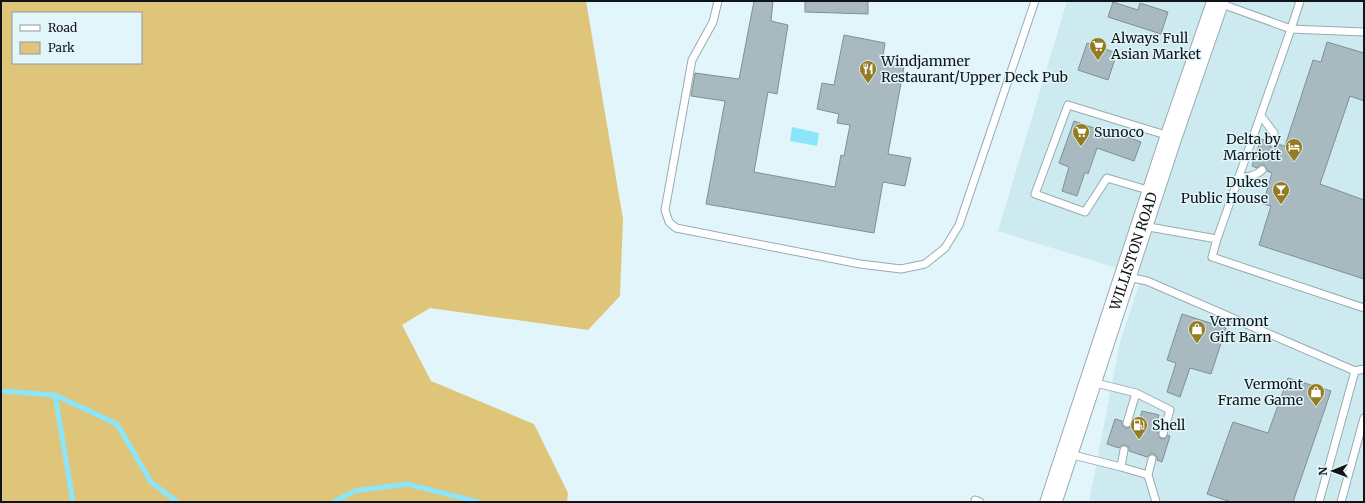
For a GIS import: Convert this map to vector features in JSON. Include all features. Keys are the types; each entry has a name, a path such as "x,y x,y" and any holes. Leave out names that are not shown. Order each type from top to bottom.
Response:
{"main road":[{"name":"WILLISTON ROAD","path":"1051,502 1216,2"}],"lane":[{"path":"718,1 713,22 692,60 665,210 669,222 676,228 860,264 901,269 925,264 945,248 959,225 1036,1"},
{"path":"1300,1 1212,257 1364,308"},
{"path":"1216,2 1291,29 1364,32"},
{"path":"1153,191 1107,178 1085,212 1035,194 1068,105 1171,136"},
{"path":"1261,116 1274,133 1272,142"},
{"path":"1238,178 1251,176 1262,170"},
{"path":"1141,226 1217,239"},
{"path":"1125,276 1147,282 1355,371 1364,369"},
{"path":"1319,502 1355,371"},
{"path":"1090,382 1136,392 1170,410 1163,434"},
{"path":"1127,423 1136,392"},
{"path":"1341,502 1364,418"},
{"path":"1120,466 1124,450"},
{"path":"1067,453 1120,466 1148,475"},
{"path":"1152,458 1148,475 1156,502"}],"shaded area":[{"path":"1067,1 1364,1 1364,502 1089,502 1120,342 1142,276 998,231"}],"green space":[{"path":"1,1 586,1 623,219 620,296 588,330 430,308 402,325 431,381 534,424 568,493 567,502 1,502"}],"water":[{"path":"792,127 819,133 817,146 790,141"}],"building":[{"path":"754,1 773,1 771,21 788,25 777,94 768,92 754,172 835,187 841,155 844,156 850,125 837,123 839,114 817,109 822,83 834,85 844,35 885,43 882,63 904,67 888,154 911,158 905,186 883,182 874,233 706,204 725,101 691,96 695,73 739,79"},
{"path":"805,1 868,1 868,14 805,12"},
{"path":"1113,2 1138,10 1140,3 1168,12 1161,34 1108,17"},
{"name":"Delta by Marriott","path":"1327,42 1364,53 1364,101 1350,96 1320,184 1364,200 1364,279 1259,245 1271,206 1263,204 1272,173 1267,171 1264,165 1257,168 1252,166 1261,139 1267,141 1267,144 1271,147 1274,147 1277,144 1285,146 1313,60 1321,62"},
{"name":"Always Full Asian Market","path":"1087,43 1117,53 1108,80 1078,70"},
{"path":"1074,121 1108,133 1109,130 1141,142 1134,161 1097,148 1088,174 1085,172 1077,196 1062,191 1069,167 1059,163"},
{"name":"Vermont Gift Barn","path":"1182,314 1226,328 1211,374 1190,368 1180,397 1167,392 1176,363 1167,360"},
{"path":"1288,378 1331,391 1293,502 1231,502 1207,494 1233,422 1268,433"},
{"name":"Shell","path":"1142,411 1159,415 1154,431 1158,432 1160,438 1164,439 1168,435 1170,436 1162,462 1157,460 1157,457 1154,454 1150,454 1147,457 1129,451 1129,448 1125,445 1122,445 1119,448 1107,444 1115,419 1122,421 1122,425 1125,428 1129,428 1132,424 1138,426"}],"waterway":[{"path":"1,391 55,395 117,424 151,482 177,502"},
{"path":"55,395 73,502"},
{"path":"333,502 355,491 407,484 478,502"}],"place":[{"name":"Always Full Asian Market","path":"1098,61"},
{"name":"Windjammer Restaurant/Upper Deck Pub","path":"868,84"},
{"name":"Sunoco","path":"1081,147"},
{"name":"Delta by Marriott","path":"1294,162"},
{"name":"Dukes Public House","path":"1281,205"},
{"name":"Vermont Gift Barn","path":"1197,344"},
{"name":"Vermont Frame Game","path":"1316,407"},
{"name":"Shell","path":"1139,440"}]}
